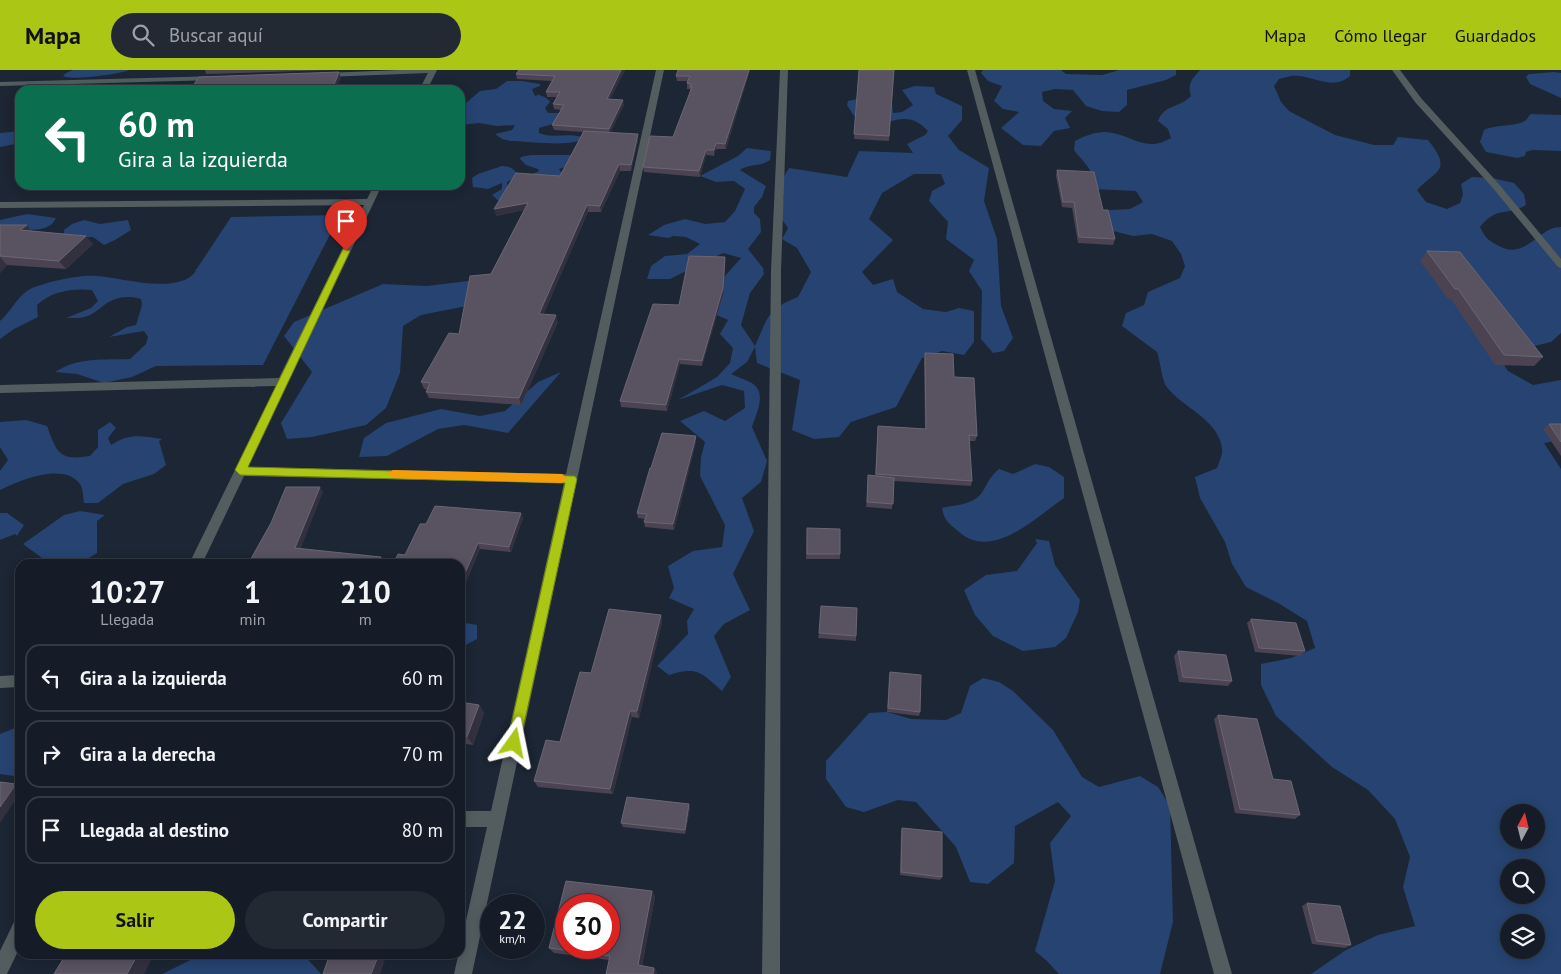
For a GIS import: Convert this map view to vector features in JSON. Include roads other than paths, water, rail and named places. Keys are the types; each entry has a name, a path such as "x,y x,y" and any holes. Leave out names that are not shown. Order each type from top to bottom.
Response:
{"street":[{"path":"464,974 660,70"},
{"path":"771,974 776,271 784,70"},
{"path":"971,70 1223,974"},
{"path":"1396,70 1418,100 1495,185 1561,265"},
{"path":"314,75 433,71 426,85"},
{"path":"0,84 226,77"},
{"path":"197,559 376,190"},
{"path":"0,205 370,202"},
{"path":"0,389 283,382"},
{"path":"240,470 571,479"},
{"path":"0,682 15,681"},
{"path":"465,819 497,819"},
{"path":"0,970 15,938"}]}
